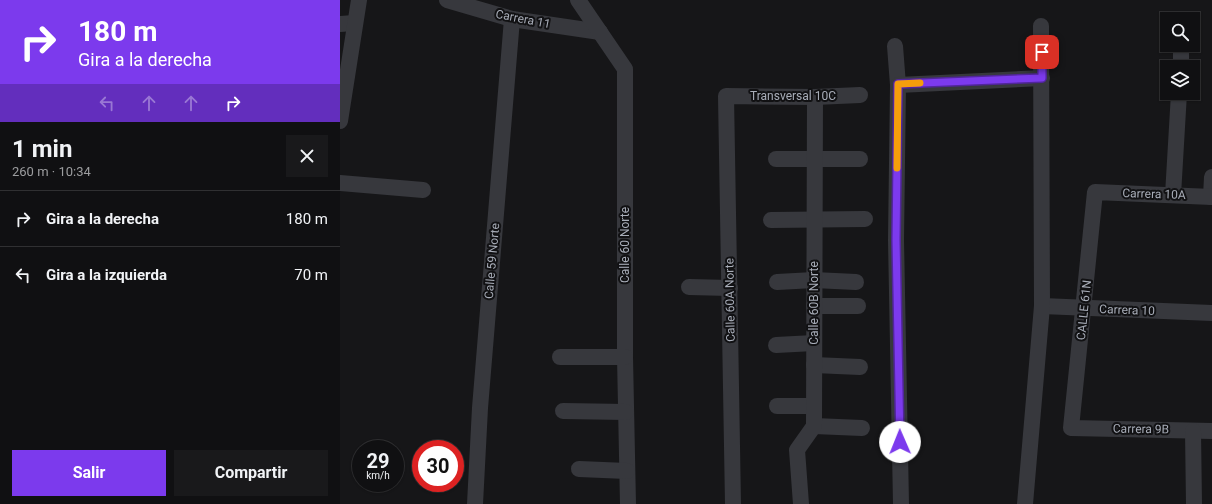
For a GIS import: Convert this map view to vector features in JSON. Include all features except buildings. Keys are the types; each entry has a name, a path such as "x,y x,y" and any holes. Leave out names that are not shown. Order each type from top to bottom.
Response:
{"street":[{"path":"340,121 347,23 359,0"},
{"name":"Carrera 11","path":"447,0 512,19 600,32"},
{"name":"Calle 60 Norte","path":"578,0 625,69 625,357 628,504"},
{"name":"Calle 59 Norte","path":"475,504 480,400 512,19"},
{"path":"1025,504 1042,306 1041,26"},
{"path":"895,46 898,84 896,240 901,504"},
{"path":"898,84 1042,78"},
{"name":"Transversal 10C","path":"726,96 815,97 860,95"},
{"name":"Calle 60A Norte","path":"726,96 733,504"},
{"name":"Calle 60B Norte","path":"814,426 815,97"},
{"path":"1173,195 1179,100"},
{"path":"776,159 860,159"},
{"path":"1212,177 1212,197"},
{"path":"340,183 423,190"},
{"name":"Carrera 10A","path":"1095,192 1212,197"},
{"name":"CALLE 61N","path":"1071,428 1095,192"},
{"path":"771,220 865,219"},
{"path":"777,282 814,280 856,282"},
{"path":"689,287 730,288"},
{"path":"814,306 858,306"},
{"name":"Carrera 10","path":"1042,306 1212,313"},
{"path":"776,345 814,343"},
{"path":"560,356 625,357"},
{"path":"814,365 860,367"},
{"path":"778,406 814,406"},
{"path":"564,411 626,412"},
{"path":"801,504 797,450 814,426 862,428"},
{"name":"Carrera 9B","path":"1071,428 1212,431"},
{"path":"1193,430 1194,504"},
{"path":"579,469 627,471"}],"slow traffic":[{"path":"897,168 898,84 920,83"}],"route":[{"path":"900,442 896,240 898,84 1042,78 1042,52"}]}
